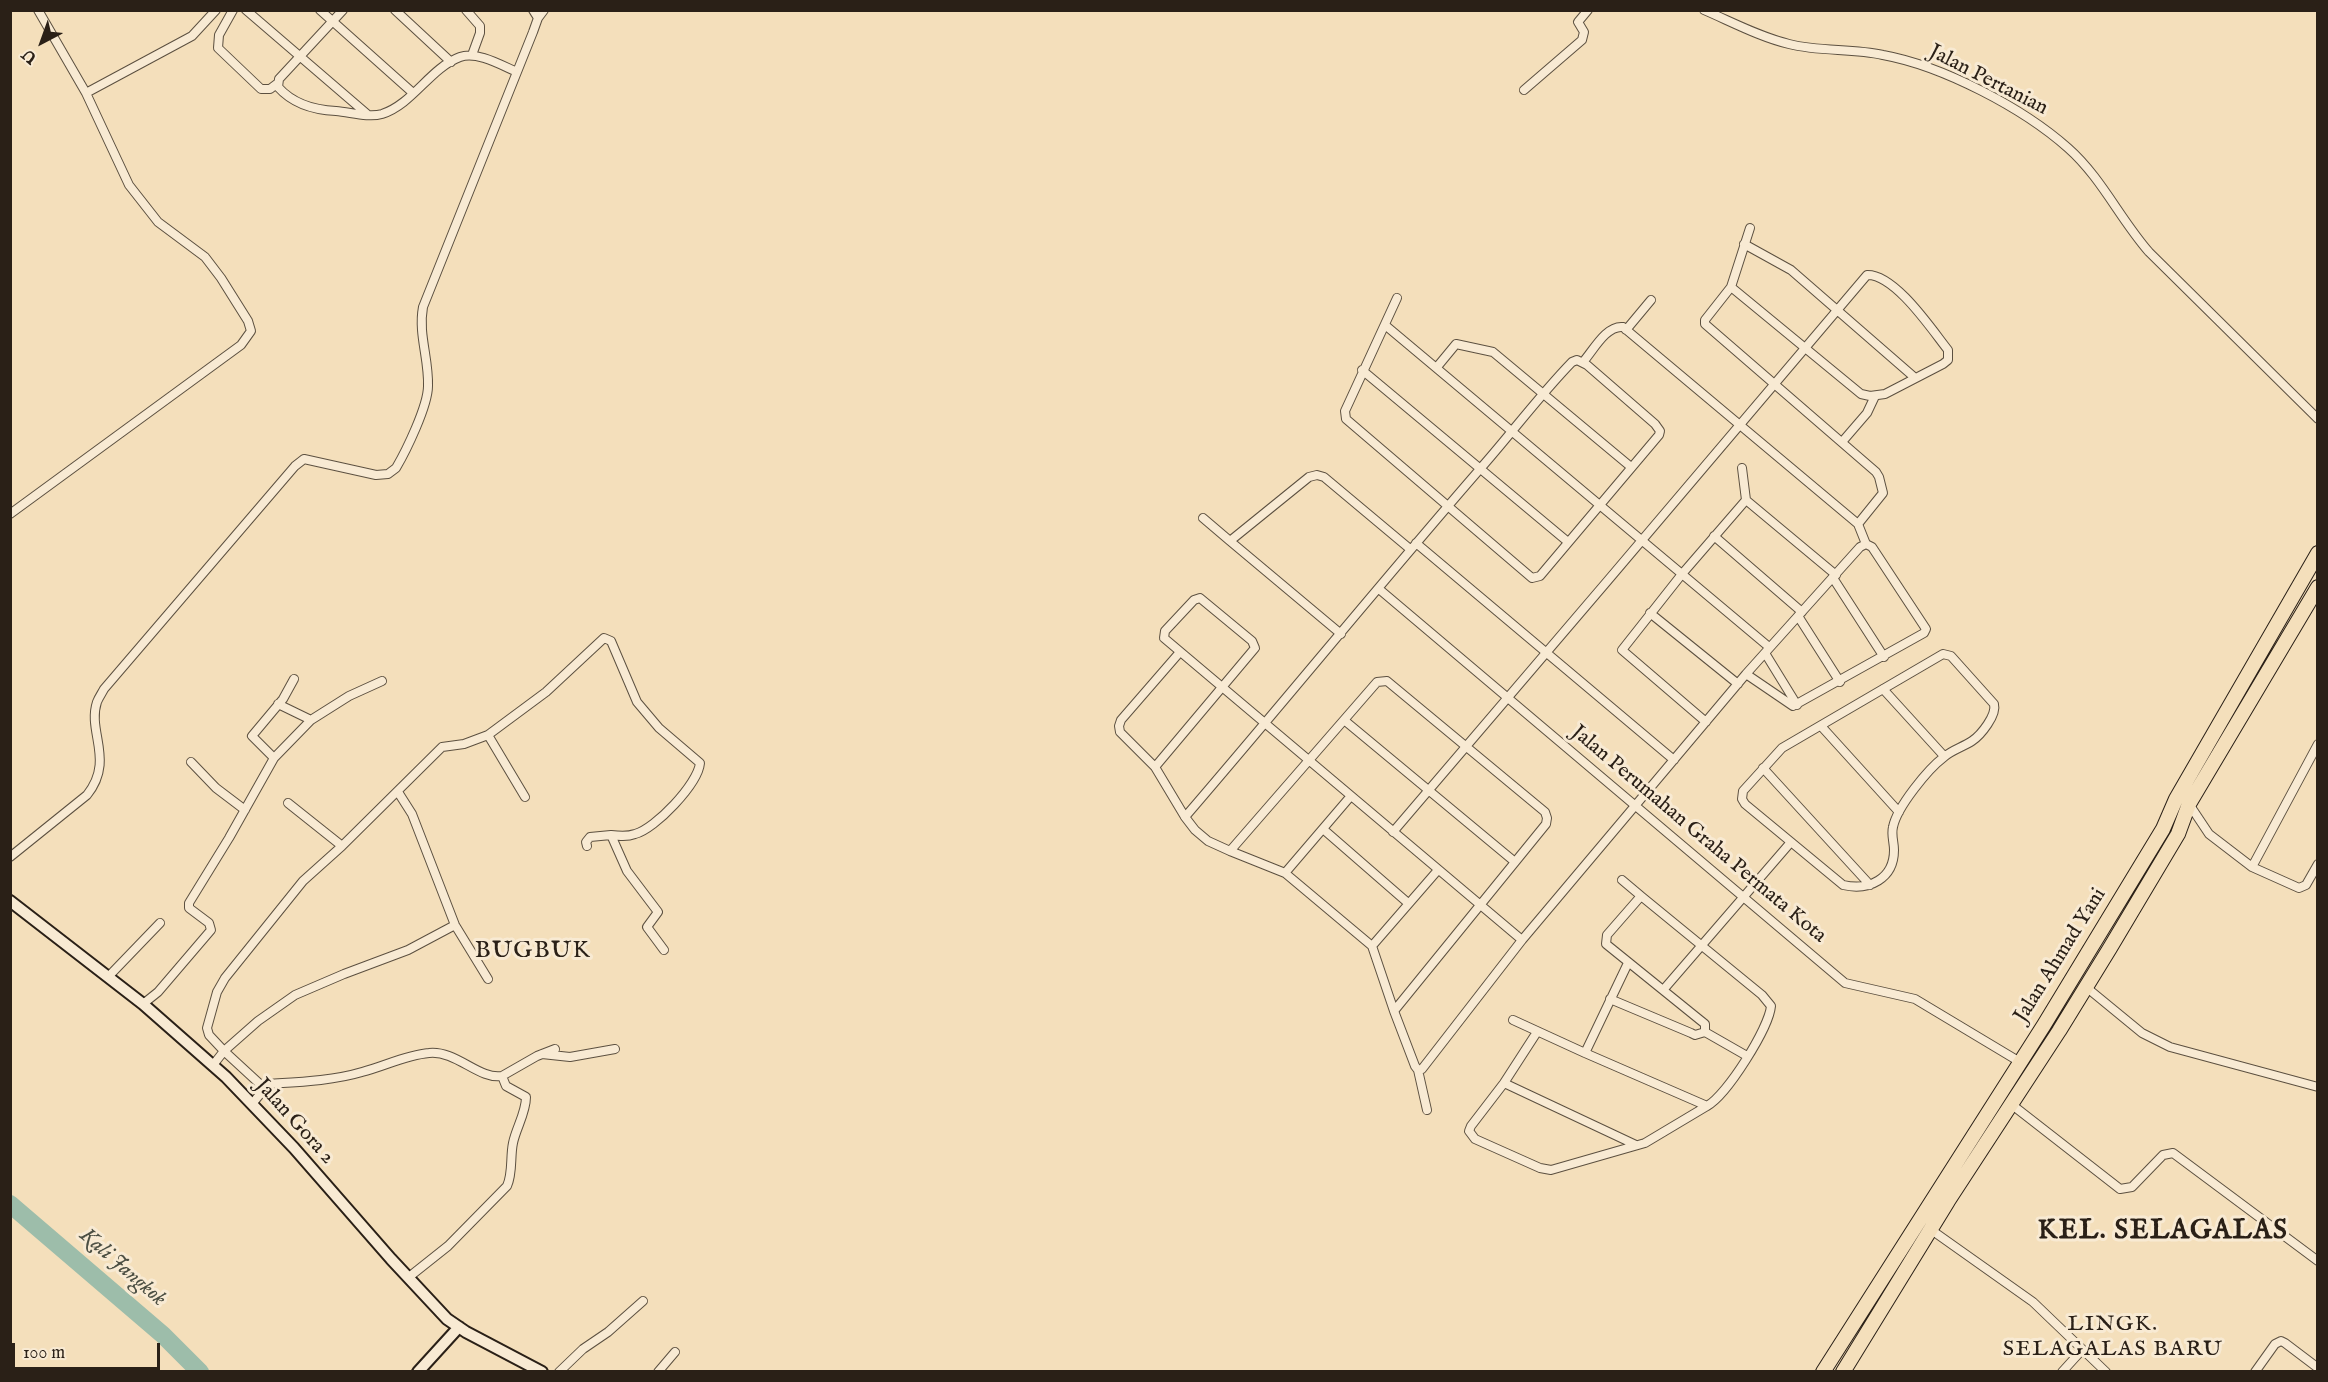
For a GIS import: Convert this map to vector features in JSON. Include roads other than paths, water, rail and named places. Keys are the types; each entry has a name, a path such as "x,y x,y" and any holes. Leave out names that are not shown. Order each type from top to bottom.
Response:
{"highway":[{"name":"Jalan Ahmad Yani","path":"1823,1371 2044,1025 2163,829 2184,804 2318,553"},
{"path":"1843,1371 1930,1229 2086,987 2178,834 2184,804 2318,587"},
{"path":"2044,1025 2059,1031"},
{"path":"1935,1194 1948,1201"},
{"path":"1924,1212 1939,1215"}],"street":[{"path":"10,514 241,345 251,331 243,312 205,257 158,222 129,185 86,93 38,10"},
{"path":"86,93 192,36 216,10"},
{"path":"233,10 219,36 218,48 261,88 270,89 278,83 343,10"},
{"path":"246,10 368,115"},
{"path":"320,10 413,93"},
{"path":"395,10 451,62"},
{"path":"466,10 480,26 480,33 472,55"},
{"path":"1524,90 1582,40 1584,32 1578,22 1588,10"},
{"name":"Jalan Pertanian","path":"1704,10 1787,44 1873,53 1914,62 1971,87 2037,124 2084,163 2149,252 2318,419"},
{"path":"10,857 87,795 93,787 100,763 97,702 104,689 295,466 304,459 376,475 388,474 396,468 427,398 428,376 420,322 423,307 517,72 538,13"},
{"path":"278,83 280,89 291,99 303,105 368,115 381,114 461,56 472,55 517,72"},
{"path":"1750,228 1731,287 1705,320 1705,324 1876,472 1883,489 1881,498 1858,524"},
{"path":"1744,244 1782,264 1914,377"},
{"path":"1393,831 1547,653 1641,539 1805,348 1867,275 1894,288 1910,301 1948,350 1949,357 1943,364 1885,394 1875,396 1861,394 1805,348 1731,287"},
{"path":"1185,817 1413,546 1448,506 1480,469 1513,432 1572,362 1577,360 1583,362 1658,427 1659,435 1540,576 1532,578 1448,506 1346,418 1345,411 1362,370 1397,298"},
{"path":"1626,330 1651,300"},
{"path":"1385,325 1641,539 1767,650 1797,705"},
{"path":"1583,362 1613,328 1623,327 1858,524 1866,544 1872,547 1926,628 1924,633 1884,657 1797,705 1788,704 1746,674"},
{"path":"1437,367 1456,344 1488,350 1631,467"},
{"path":"1362,370 1568,542"},
{"path":"1842,442 1867,412 1875,396"},
{"path":"1742,468 1746,500 1834,576 1884,657"},
{"path":"1230,541 1309,477 1317,475 1324,477 1547,653 1674,760"},
{"path":"1706,722 1622,650 1682,574 1746,500"},
{"path":"1203,518 1341,634"},
{"path":"1714,536 1800,614 1840,682"},
{"path":"1418,1070 1422,1069 1522,940 1746,674 1860,547 1866,544"},
{"name":"Jalan Perumahan Graha Permata Kota","path":"1379,589 1850,986 1908,997 1920,1002 2020,1062"},
{"path":"1155,767 1222,687 1254,651 1255,645 1200,598 1194,600 1164,633 1164,638 1222,687 1265,724 1309,760 1350,797 1522,940"},
{"path":"1650,613 1738,684"},
{"path":"262,1086 209,1035 207,1028 219,986 303,880 342,846 442,747 464,744 489,735 546,692 601,639 608,638 637,702 659,728 699,762 700,766 680,798 659,820 634,835 590,837 586,846"},
{"path":"1180,652 1121,720 1120,732 1155,767 1185,817 1208,841 1285,873 1372,946 1394,1011 1418,1070 1427,1110"},
{"path":"1943,654 1947,654 1980,688 1994,704 1995,712 1973,741 1944,756 1929,771 1899,812 1893,826 1893,860 1888,872 1876,883 1860,888 1838,883 1742,799 1745,788 1782,748 1821,726 1943,654"},
{"path":"274,758 252,737 294,679"},
{"path":"1230,851 1377,682 1384,680 1545,812 1546,824 1394,1011"},
{"path":"143,1004 158,992 211,930 209,923 189,908 188,904 274,758 311,720 341,700 382,681"},
{"path":"1883,689 1944,756"},
{"path":"278,704 311,720"},
{"path":"1344,720 1515,862"},
{"path":"1821,726 1899,812"},
{"path":"489,735 525,797"},
{"path":"2252,867 2318,744"},
{"path":"191,762 216,788 245,810"},
{"path":"1763,768 1870,885"},
{"path":"398,792 412,814 455,925 488,979"},
{"path":"1285,873 1350,797"},
{"path":"288,803 342,846"},
{"path":"2184,804 2209,834 2252,867 2276,880 2303,887 2318,864"},
{"path":"1323,829 1408,903"},
{"path":"611,836 627,871 657,909 658,915 647,927 664,950"},
{"path":"1664,989 1791,842"},
{"path":"1372,946 1438,870"},
{"path":"1537,1032 1469,1131 1475,1139 1540,1168 1551,1170 1645,1143 1707,1106 1728,1087 1748,1056 1771,1006 1762,996 1622,880"},
{"path":"1641,897 1605,940 1609,947 1628,963 1701,1020 1705,1032"},
{"name":"Jalan Gora 2","path":"10,902 143,1004 213,1065 294,1148 440,1312 459,1327 542,1371"},
{"path":"108,977 160,923"},
{"path":"213,1065 224,1051 295,995 408,950 455,925"},
{"path":"1585,1053 1628,963"},
{"path":"2086,987 2142,1033 2170,1047 2318,1087"},
{"path":"1610,999 1695,1035 1705,1032 1748,1056"},
{"path":"1513,1020 1707,1106"},
{"path":"262,1086 354,1074 396,1060 428,1053 447,1054 489,1074 502,1077 555,1049"},
{"path":"542,1054 570,1057 615,1049"},
{"path":"409,1277 448,1246 507,1186 513,1141 526,1097 506,1086 502,1077"},
{"path":"1504,1083 1636,1145"},
{"path":"252,1104 261,1093 262,1086"},
{"path":"2011,1104 2120,1189 2132,1187 2163,1155 2174,1154 2318,1261"},
{"path":"1930,1229 2033,1302 2106,1371"},
{"path":"559,1371 643,1301"},
{"path":"418,1371 459,1327"},
{"path":"2255,1371 2275,1344 2281,1341 2286,1342 2318,1368"},
{"path":"2062,1371 2082,1350"},
{"path":"658,1371 675,1352"}],"waterway":[{"name":"Kali Jangkok","path":"10,1204 163,1335 200,1372"}],"district":[{"name":"BUGBUK","path":"533,952"},
{"name":"KEL. SELAGALAS","path":"2163,1232"},
{"name":"LINGK. SELAGALAS BARU","path":"2113,1338"}]}
